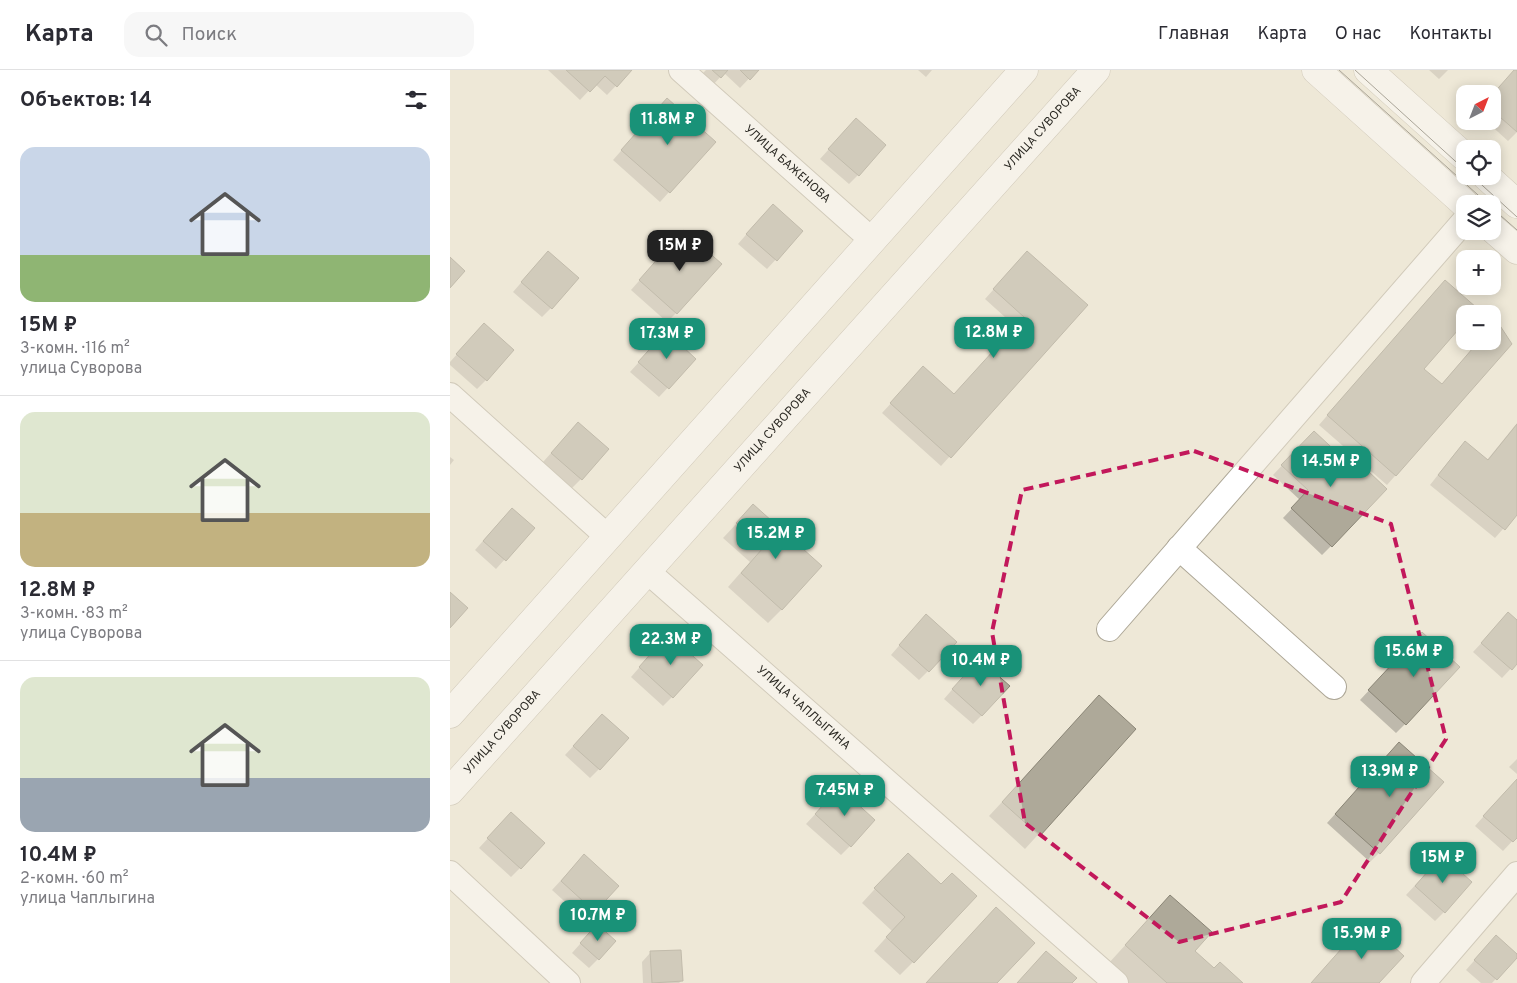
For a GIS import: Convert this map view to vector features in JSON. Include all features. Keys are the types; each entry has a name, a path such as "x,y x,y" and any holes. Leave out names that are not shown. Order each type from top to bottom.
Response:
{"main road":[{"path":"450,714 1024,70"},
{"name":"УЛИЦА СУВОРОВА","path":"450,791 1096,70"},
{"path":"1316,70 1456,196"},
{"path":"1368,70 1456,149"},
{"path":"1496,185 1517,204"},
{"path":"1501,236 1517,250"}],"street":[{"name":"УЛИЦА БАЖЕНОВА","path":"681,70 872,240"},
{"path":"1109,629 1456,230"},
{"path":"450,395 608,537"},
{"path":"1179,548 1334,687"},
{"name":"УЛИЦА ЧАПЛЫГИНА","path":"647,572 1116,983"},
{"path":"450,873 568,983"},
{"path":"1423,983 1517,874"}],"highlighted area":[{"path":"1194,451 1391,524 1446,739 1341,902 1179,942 1025,823 992,632 1022,490"}],"building":[{"path":"566,70 632,70 617,87 605,76 590,92"},
{"path":"712,70 728,70 721,78"},
{"path":"740,70 759,70 750,80"},
{"path":"1514,70 1517,70 1517,132 1501,118 1501,85"},
{"path":"667,98 716,142 670,193 621,150"},
{"path":"856,118 886,145 859,176 828,149"},
{"path":"773,204 803,231 777,261 746,234"},
{"path":"683,230 722,264 677,314 639,280"},
{"path":"548,251 579,278 552,309 521,282"},
{"path":"1027,251 1088,305 951,458 890,403 923,366 954,394 1024,317 993,289"},
{"path":"450,257 465,271 450,288"},
{"path":"1445,280 1456,290 1456,295 1462,295 1474,305 1456,305 1456,332 1424,369 1442,384 1471,350 1501,350 1501,327 1512,344 1396,476 1327,415"},
{"path":"484,323 514,350 487,381 456,354"},
{"path":"666,331 696,359 669,389 638,362"},
{"path":"578,422 609,449 582,480 551,453"},
{"path":"1517,424 1517,515 1505,530 1438,475 1465,441 1488,460"},
{"path":"1314,431 1343,458 1348,452 1387,489 1332,547 1291,508 1308,490 1281,465"},
{"path":"753,504 822,566 782,610 741,573 763,548 736,523"},
{"path":"512,508 535,528 506,561 483,541"},
{"path":"450,592 468,608 450,628"},
{"path":"1508,612 1517,620 1517,664 1512,670 1481,643"},
{"path":"926,614 957,642 929,672 899,645"},
{"path":"1422,632 1460,667 1406,725 1368,690"},
{"path":"668,634 703,665 673,698 639,667"},
{"path":"979,659 1010,686 982,716 952,689"},
{"path":"1099,695 1136,729 1040,836 1002,802"},
{"path":"602,714 629,738 600,770 573,746"},
{"path":"1399,742 1444,782 1380,854 1335,814"},
{"path":"1517,779 1517,838 1513,842 1483,816"},
{"path":"839,787 875,820 851,847 815,814"},
{"path":"511,812 545,843 521,869 487,838"},
{"path":"908,853 941,884 952,873 977,896 914,963 886,937 905,917 874,888"},
{"path":"584,854 619,886 595,912 561,881"},
{"path":"1442,855 1472,882 1445,913 1415,886"},
{"path":"1170,895 1212,932 1195,951 1214,968 1220,962 1243,983 1167,983 1125,945"},
{"path":"996,907 1035,943 997,983 926,983"},
{"path":"1366,921 1404,956 1379,983 1311,983"},
{"path":"597,924 616,941 599,960 580,943"},
{"path":"1496,935 1517,954 1517,958 1497,980 1474,960"},
{"path":"681,950 683,981 652,983 650,951"},
{"path":"1046,951 1077,978 1072,983 1017,983"}],"tram line":[{"path":"1339,70 1478,195"},
{"path":"1355,70 1456,162"},
{"path":"1482,185 1517,217"},
{"path":"1501,216 1517,230"}]}
